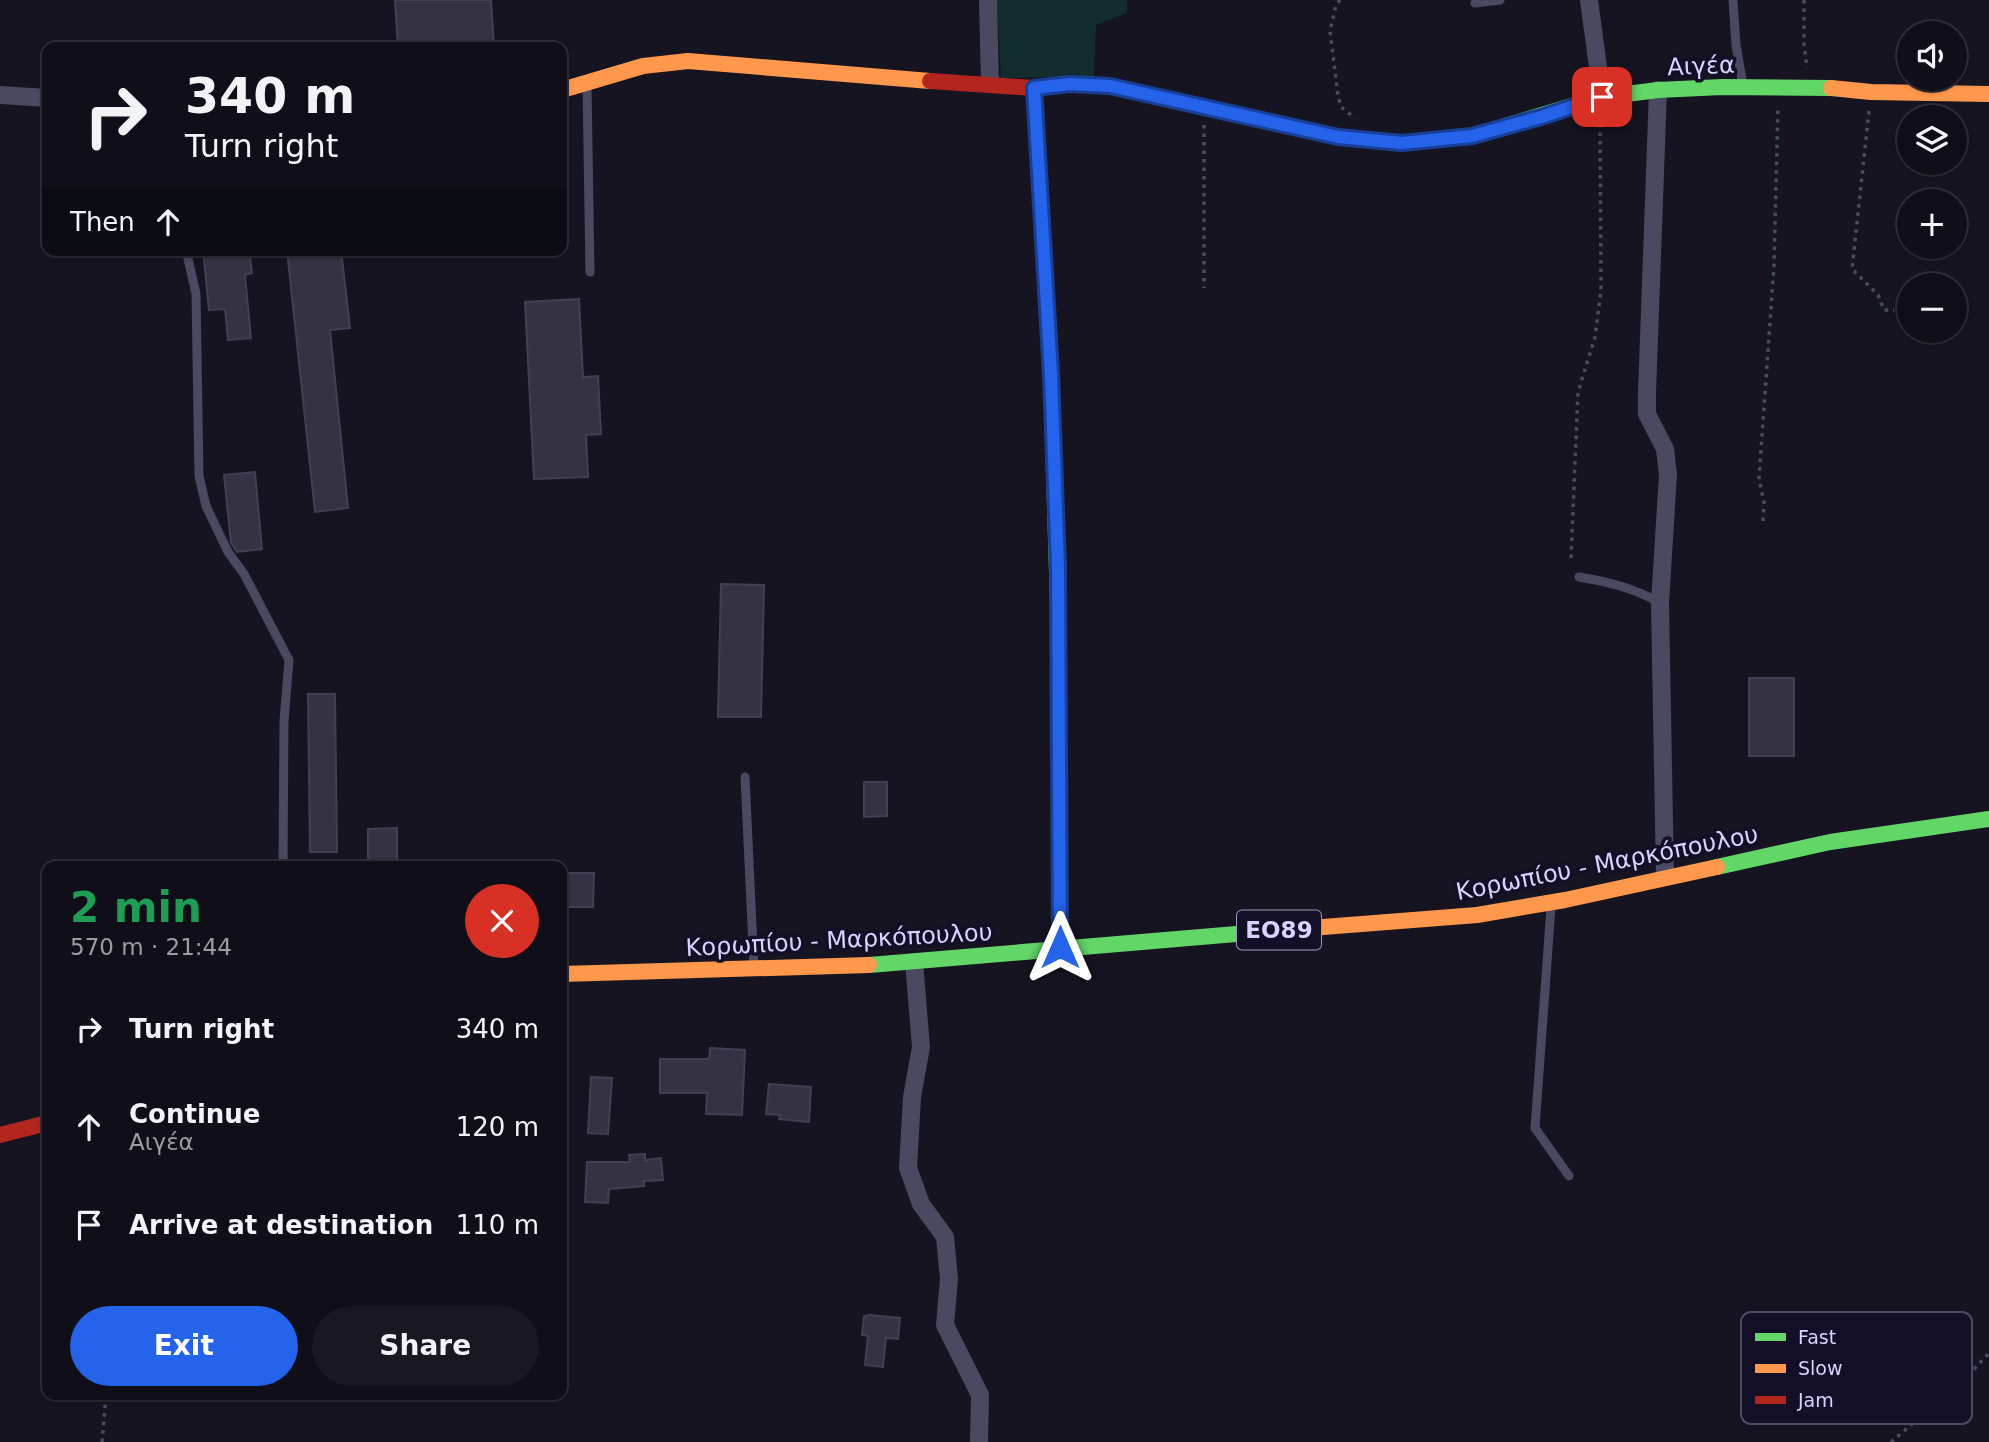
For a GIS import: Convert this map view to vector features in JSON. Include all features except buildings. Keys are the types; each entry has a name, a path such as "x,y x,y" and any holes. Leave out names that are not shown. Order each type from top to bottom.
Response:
{"street":[{"path":"988,0 990,84"},
{"path":"1589,0 1602,97"},
{"name":"Αιγέα","path":"567,89 643,65 688,61 837,75 1034,88 1070,84 1110,86 1338,137 1402,143 1472,136 1602,97 1658,90 1810,87 1871,92 1989,94"},
{"path":"1034,88 1051,374 1058,567 1060,947"},
{"path":"1658,90 1647,414 1665,449 1668,474 1660,603 1665,877"},
{"path":"0,95 42,98"},
{"name":"Κορωπίου - Μαρκόπουλου","path":"567,974 754,970 914,962 1060,947 1477,915 1551,902 1830,842 1989,819"},
{"path":"914,962 921,1047 912,1097 908,1168 921,1204 945,1237 949,1279 945,1325 980,1395 979,1442"},
{"path":"0,1135 42,1125"}],"lane":[{"path":"1475,3 1500,0"},
{"path":"1733,0 1736,45 1743,87"},
{"path":"587,83 590,272"},
{"path":"188,256 197,294 199,476 206,506 228,552 244,574 289,660 284,721 283,861"},
{"path":"1579,577 1639,590 1660,603"},
{"path":"745,777 754,970"},
{"path":"1551,902 1535,1128 1569,1176"}],"path":[{"path":"1340,0 1336,5 1330,31 1338,96 1341,107 1362,127 1367,140"},
{"path":"1804,0 1804,43 1810,87"},
{"path":"1763,521 1764,502 1759,479 1774,265 1778,89"},
{"path":"1871,92 1852,269 1878,295 1884,310 1894,310"},
{"path":"1571,558 1578,392 1595,337 1601,290 1602,97"},
{"path":"1204,288 1203,127 1210,107"},
{"path":"1972,1371 1989,1353"},
{"path":"102,1442 106,1400"},
{"path":"1891,1442 1912,1424"}],"green space":[{"path":"997,0 1127,0 1127,13 1096,25 1094,76 1001,78"}],"traffic: fast":[{"path":"1156,96 1338,137 1402,143 1472,136 1602,97 1658,90 1722,87 1831,88"},
{"path":"1034,88 1051,374 1058,606"},
{"path":"1717,867 1830,842 1989,819"},
{"path":"869,965 1272,931"}],"traffic: slow":[{"path":"567,89 643,66 688,61 930,81"},
{"path":"1831,88 1871,92 1989,94"},
{"path":"1058,606 1060,947"},
{"path":"1272,931 1477,915 1565,900 1717,867"},
{"path":"567,974 869,965"}],"traffic: jam":[{"path":"930,81 1034,88 1070,84 1110,86 1156,96"},
{"path":"0,1135 42,1124"}],"route":[{"path":"1060,947 1058,567 1051,374 1034,88 1070,84 1110,86 1338,137 1402,143 1472,136 1602,97"}]}
